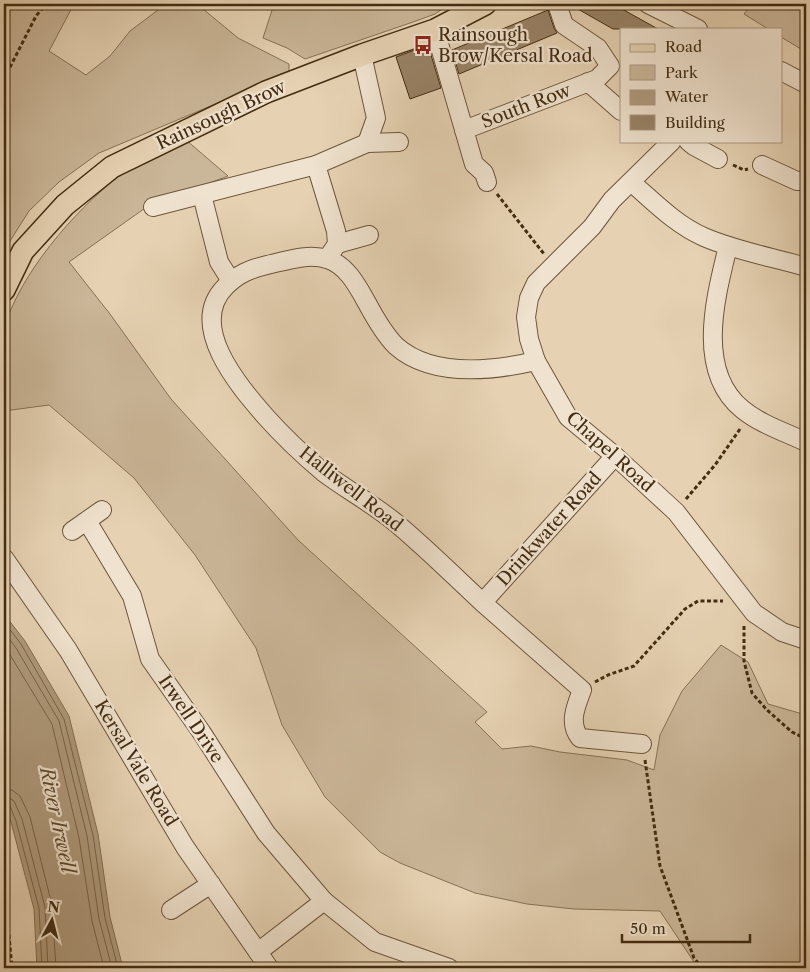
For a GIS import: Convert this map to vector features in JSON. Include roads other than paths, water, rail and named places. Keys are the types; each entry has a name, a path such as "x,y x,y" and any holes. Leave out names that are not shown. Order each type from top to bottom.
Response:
{"main road":[{"name":"Rainsough Brow","path":"4,290 23,252 65,205 112,167 266,92 362,55 435,30 485,4"}],"street":[{"name":"South Row","path":"464,130 598,79 610,66 598,48 564,25 557,4"},
{"path":"650,4 696,28"},
{"path":"435,30 474,164 484,173 487,182"},
{"path":"362,55 376,118 367,143"},
{"path":"782,72 806,84"},
{"path":"588,82 620,110"},
{"path":"154,207 316,165 367,143 399,142"},
{"path":"689,142 718,159"},
{"name":"Chapel Road","path":"666,143 612,200 592,227 536,283 529,298 526,317 536,361 568,417 615,456 676,512 754,613 782,632 806,640"},
{"path":"316,165 336,231 338,244"},
{"path":"762,165 797,181 806,181"},
{"path":"631,182 679,223 702,237 806,268"},
{"path":"202,195 219,262 231,281"},
{"path":"369,235 338,244 327,259 343,269 355,281 371,311 395,345 414,358 440,366 475,370 515,366 536,361"},
{"path":"728,246 718,288 712,345 716,370 724,387 741,408 765,423 806,442"},
{"name":"Halliwell Road","path":"327,259 309,257 252,268 241,273 231,281 216,300 212,314 214,341 221,356 250,399 274,426 324,472 390,518 582,690 575,707 573,723 575,732 580,738 642,744"},
{"name":"Drinkwater Road","path":"483,602 615,456"},
{"path":"72,531 102,510"},
{"name":"Irwell Drive","path":"87,521 132,596 150,659 202,733 266,833 324,901 375,942 449,968"},
{"name":"Kersal Vale Road","path":"4,558 68,650 185,846 269,968"},
{"path":"171,910 211,884"},
{"path":"258,952 324,901"}],"water":[{"name":"River Irwell","path":"4,614 25,641 69,716 98,834 110,917 123,968 37,968 34,909 11,822 4,803"}],"place":[{"name":"Rainsough Brow/Kersal Road","path":"423,45"}]}
